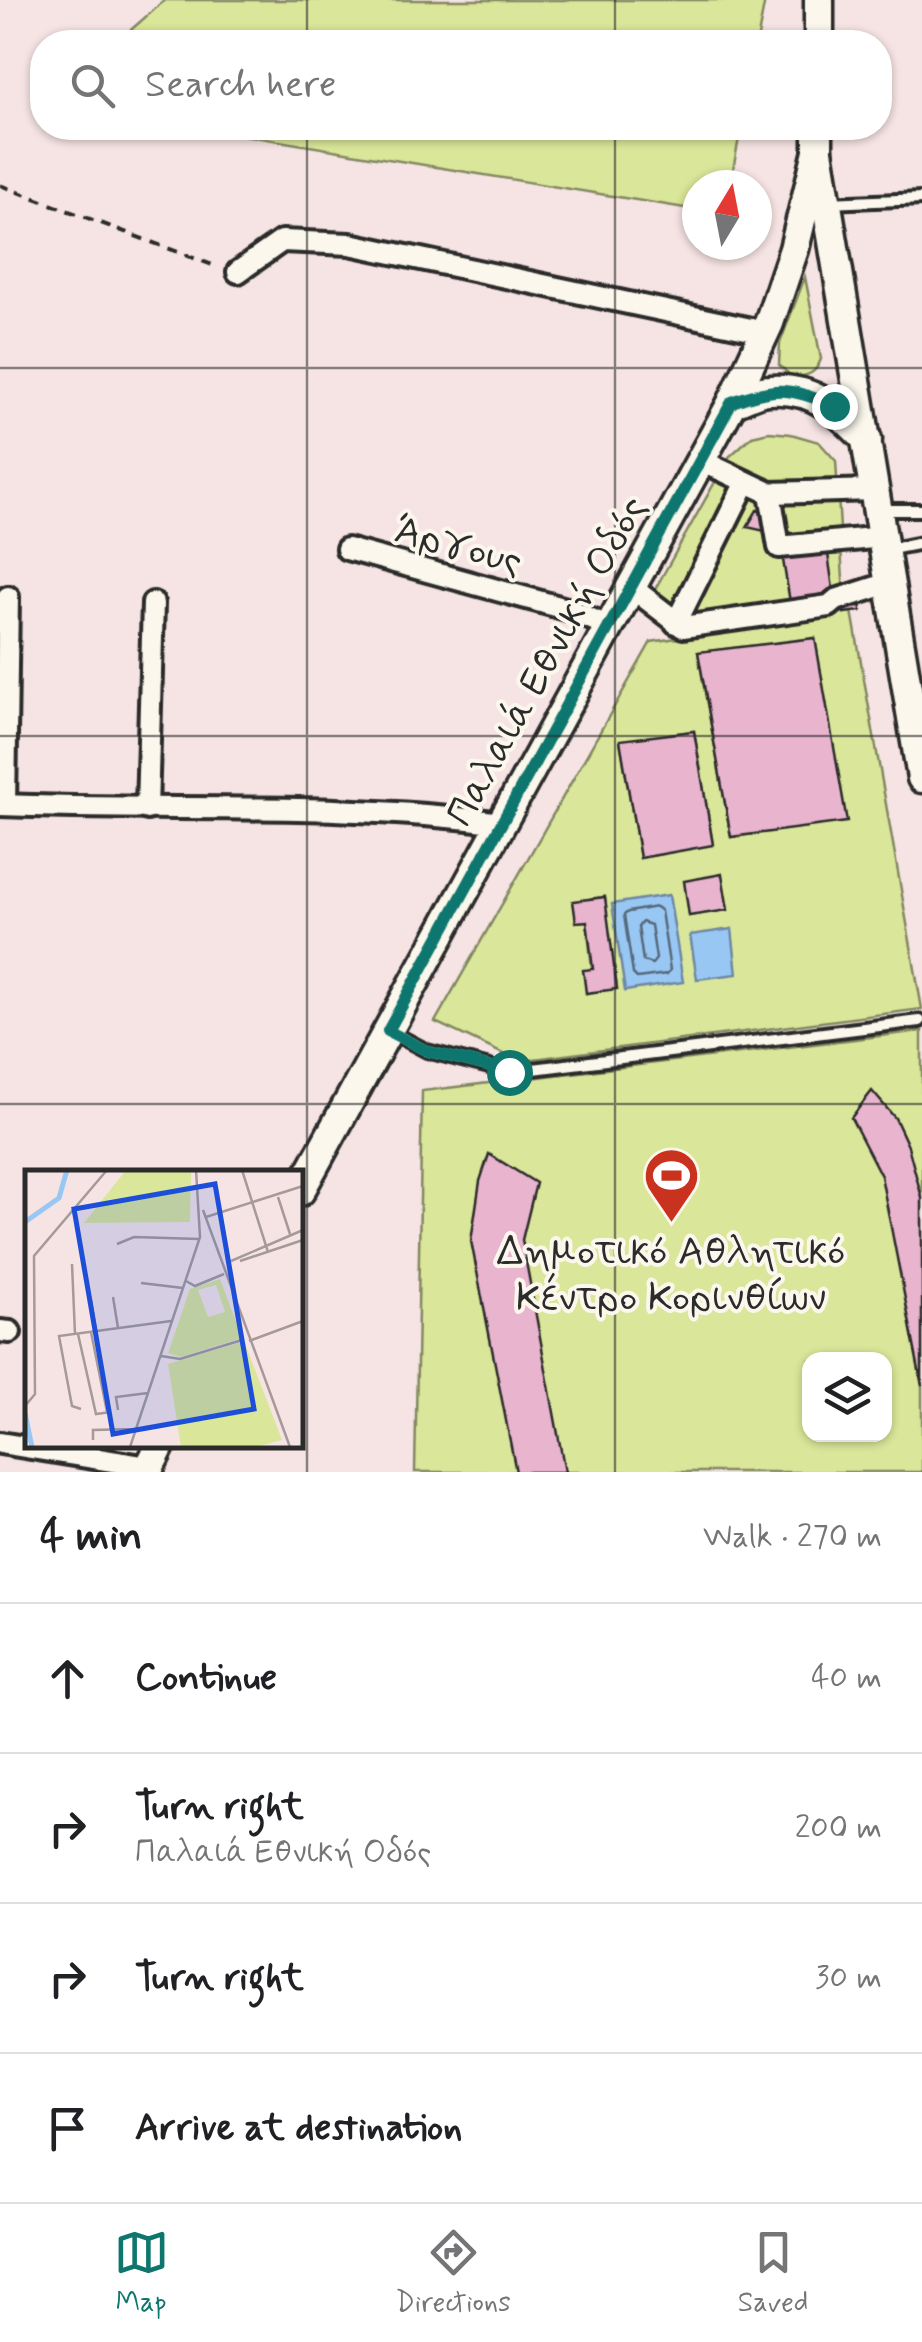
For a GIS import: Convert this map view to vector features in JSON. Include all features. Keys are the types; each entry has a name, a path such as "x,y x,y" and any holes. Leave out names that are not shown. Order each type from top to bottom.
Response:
{"main road":[{"path":"819,0 819,30"},
{"path":"818,140 922,778"},
{"name":"Παλαιά Εθνική Οδός","path":"302,1186 732,402 765,332 794,249 818,140"},
{"path":"732,402 768,389 806,394 834,406 867,440"}],"street":[{"path":"238,272 282,240 350,244 765,332"},
{"path":"700,460 770,493 880,522"},
{"path":"674,622 746,482"},
{"path":"770,493 778,547 880,522"},
{"name":"Άργους","path":"347,549 574,612 609,627"},
{"path":"631,587 683,627 830,606 836,600 889,583"},
{"path":"8,597 3,805 440,815 502,824"},
{"path":"147,809 153,603"},
{"path":"0,1444 25,1447"},
{"path":"27,1447 152,1461"}],"lane":[{"path":"827,203 922,199"},
{"path":"880,522 922,510"},
{"path":"880,522 922,543"},
{"path":"388,1031 427,1051 509,1072 920,1021"}],"path":[{"path":"0,185 203,264 238,272"}],"green space":[{"path":"165,0 765,0 759,30 131,30"},
{"path":"274,140 739,140 733,170 682,170 682,208"},
{"path":"805,277 821,359 810,374 791,376 779,365 780,343"},
{"path":"769,432 819,442 836,461 844,597 694,619 654,591 729,457 752,436"},
{"path":"852,611 922,1009 518,1061 435,1022 651,642","holes":["815,639 846,821 731,837 698,652","694,731 713,844 640,858 620,741","604,897 617,988 587,993 592,969 587,921 576,922 574,901"]},
{"name":"Δημοτικό Αθλητικό Κέντρο Κορινθίων","path":"922,1031 922,1472 415,1472 422,1091"}],"water":[{"path":"669,895 683,982 625,991 612,904"},
{"path":"732,929 737,974 697,979 690,935"}],"building":[{"path":"757,510 767,514 769,532 747,527"},
{"path":"827,547 834,596 790,602 782,554"},
{"path":"860,599 861,611 844,613 842,601"},
{"path":"815,638 847,822 731,837 698,652"},
{"path":"694,731 713,845 640,858 620,740"},
{"path":"722,874 728,910 689,916 684,881"},
{"path":"605,897 617,989 586,993 583,970 593,969 587,921 576,922 573,901"},
{"path":"872,1091 895,1118 908,1146 922,1198 922,1386 881,1176 851,1118"},
{"path":"489,1154 536,1183 522,1240 565,1472 516,1472 471,1241 480,1181"}],"place":[{"name":"Δημοτικό Αθλητικό Κέντρο Κορινθίων","path":"671,1225"}],"route":[{"path":"509,1072 427,1051 388,1031 732,402 768,389 806,394 834,406"}]}
